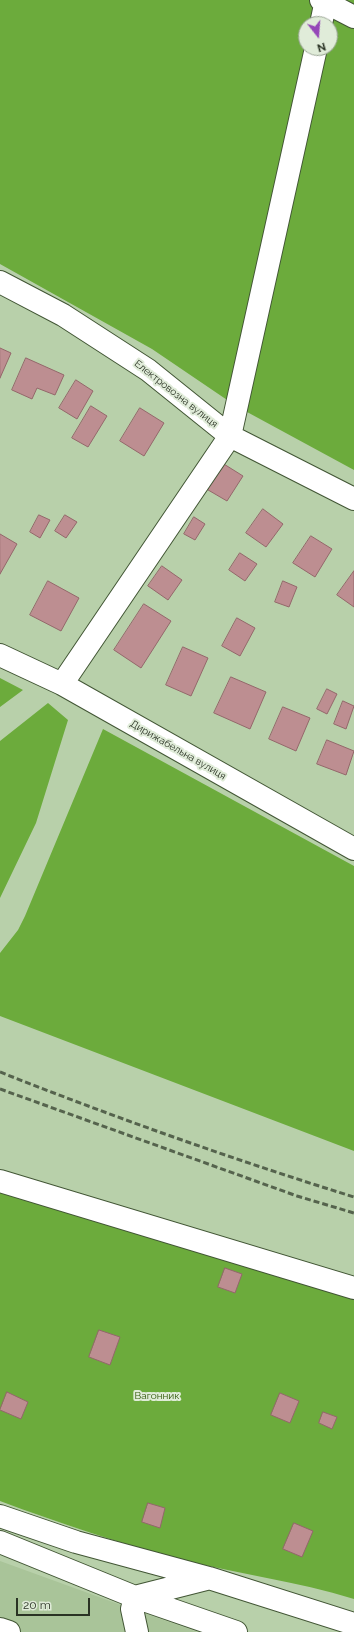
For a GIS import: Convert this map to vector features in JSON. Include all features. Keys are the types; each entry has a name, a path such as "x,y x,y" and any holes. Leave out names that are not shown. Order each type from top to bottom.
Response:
{"street":[{"path":"322,16 324,1 354,17"},
{"path":"62,684 230,436 314,56"},
{"name":"Електровозна вулиця","path":"0,282 63,315 148,370 230,436 354,500"},
{"name":"Дирижабельна вулиця","path":"0,655 62,684 354,849"},
{"path":"0,1181 354,1288"},
{"path":"0,1516 76,1542 209,1578 354,1624"},
{"path":"0,1542 135,1597 236,1632"},
{"path":"135,1597 209,1578"},
{"path":"135,1597 132,1609 137,1632"},
{"path":"0,1629 10,1632"}],"shaded area":[{"path":"0,1561 132,1609 198,1632 0,1632"}],"green space":[{"path":"0,0 354,0 354,470 236,406 152,349 0,264"},
{"path":"0,678 23,690 0,707"},
{"path":"48,703 68,720 36,823 0,898 0,741"},
{"path":"103,729 354,866 354,1151 0,1016 0,953 18,930 25,916"},
{"name":"Вагонник","path":"0,1191 78,1213 354,1300 354,1599 311,1587 201,1564 157,1553 89,1532 0,1501"}],"building":[{"path":"0,348 11,353 0,378"},
{"path":"26,358 64,375 55,395 37,388 32,399 12,390"},
{"path":"76,380 93,391 77,419 59,408"},
{"path":"91,406 107,416 88,447 72,438"},
{"path":"140,408 164,423 144,456 120,441"},
{"path":"219,461 243,476 227,501 203,487"},
{"path":"263,509 283,524 266,547 246,533"},
{"path":"39,515 50,520 40,538 30,532"},
{"path":"65,515 77,522 66,538 55,531"},
{"path":"194,517 205,524 195,540 184,534"},
{"path":"0,534 17,544 0,574"},
{"path":"311,536 332,549 315,577 293,563"},
{"path":"240,553 257,564 245,581 229,570"},
{"path":"162,566 182,580 168,600 148,586"},
{"path":"354,571 354,607 337,595"},
{"path":"48,581 79,598 61,631 30,615"},
{"path":"283,581 297,587 289,607 275,602"},
{"path":"144,604 171,621 141,668 114,650"},
{"path":"237,618 255,628 240,656 222,646"},
{"path":"183,647 208,658 191,696 166,685"},
{"path":"231,677 266,692 250,729 214,713"},
{"path":"327,689 337,694 327,714 317,709"},
{"path":"343,701 354,706 346,729 334,724"},
{"path":"283,707 310,718 296,751 269,739"},
{"path":"327,740 354,751 346,775 317,764"},
{"path":"225,1268 242,1274 235,1293 218,1287"},
{"path":"99,1330 120,1337 110,1365 89,1357"},
{"path":"7,1392 28,1402 21,1419 0,1410"},
{"path":"280,1393 299,1401 290,1423 271,1415"},
{"path":"323,1412 337,1417 332,1429 319,1423"},
{"path":"148,1503 165,1508 160,1528 142,1522"},
{"path":"294,1523 313,1531 302,1557 283,1549"}],"railway":[{"path":"0,1072 176,1138 354,1197"},
{"path":"0,1089 297,1196 354,1213"}]}
